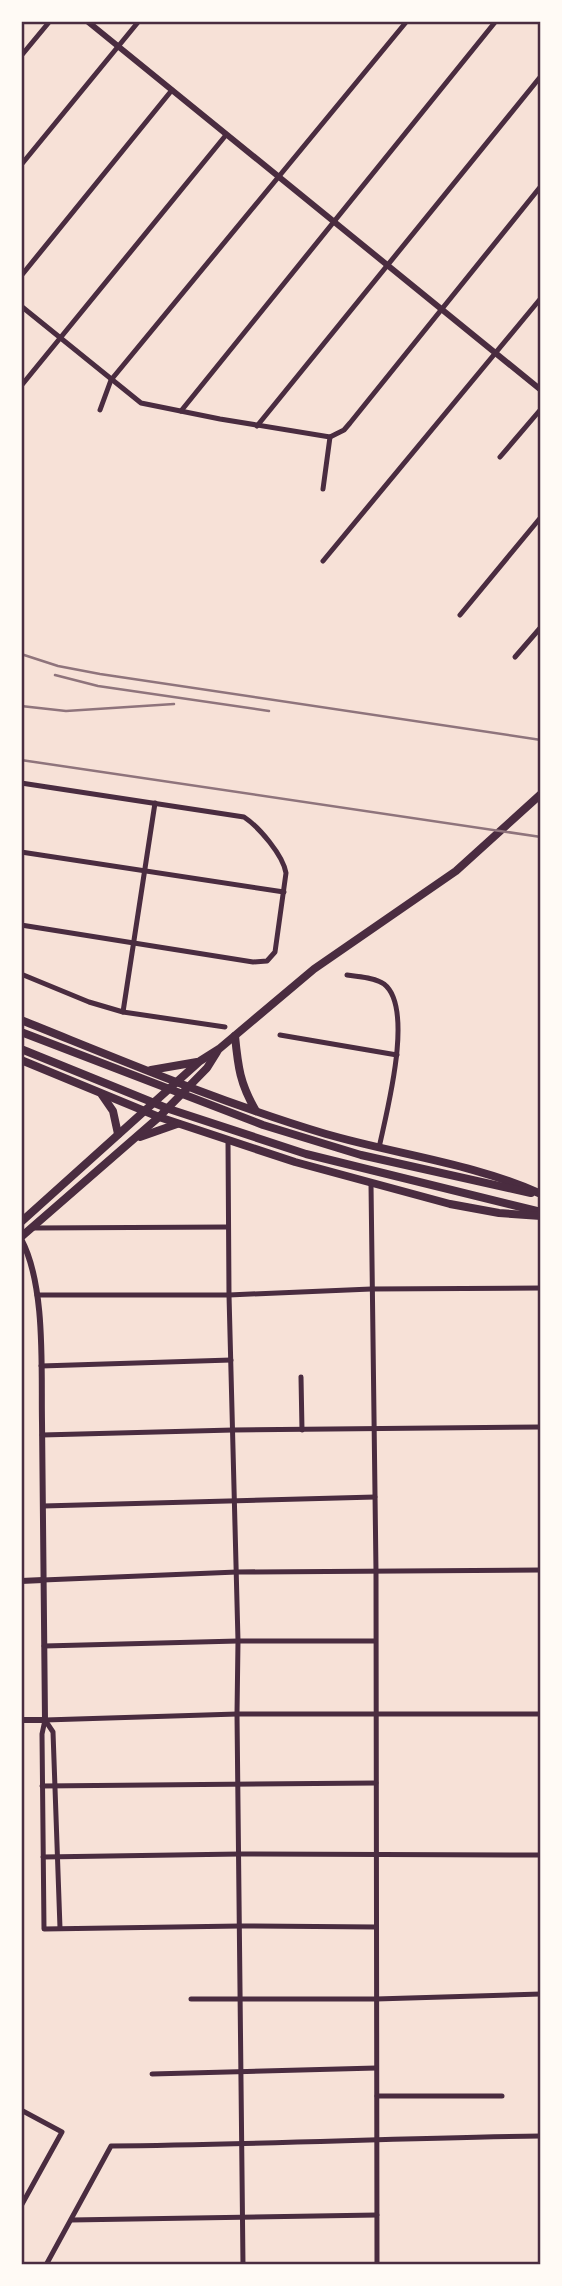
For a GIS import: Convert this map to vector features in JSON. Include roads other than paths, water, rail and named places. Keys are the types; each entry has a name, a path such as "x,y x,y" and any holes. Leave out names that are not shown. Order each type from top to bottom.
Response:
{"main road":[{"path":"21,1222 200,1061 219,1049 314,969 456,871 541,794"},
{"path":"21,1020 256,1111 379,1148 508,1179 541,1195"},
{"path":"21,1031 263,1125 361,1155 541,1195"},
{"path":"234,1036 243,1089 256,1111"},
{"path":"21,1049 169,1109 306,1154 541,1214"},
{"path":"21,1238 159,1117 207,1068 219,1049"},
{"path":"21,1060 177,1124 371,1184 476,1209 499,1213 541,1214"},
{"path":"149,1071 200,1061"},
{"path":"100,1093 111,1106 118,1135"},
{"path":"134,1139 177,1124"}],"street":[{"path":"21,56 50,21"},
{"path":"86,21 541,390"},
{"path":"21,165 139,21"},
{"path":"100,410 111,380 407,21"},
{"path":"181,411 496,21"},
{"path":"257,426 541,76"},
{"path":"21,276 172,90"},
{"path":"21,386 226,135"},
{"path":"21,306 141,403 330,437 344,430 350,423 541,186"},
{"path":"323,561 541,298"},
{"path":"500,457 541,409"},
{"path":"323,489 330,437"},
{"path":"460,615 541,517"},
{"path":"515,657 541,627"},
{"path":"21,783 244,817 259,829 285,867 275,952 267,961 253,962 21,925"},
{"path":"123,1012 155,803"},
{"path":"21,852 284,892"},
{"path":"21,974 89,1002 123,1012 225,1027"},
{"path":"347,975 375,979 383,983 391,992 399,1027 397,1055 379,1148"},
{"path":"280,1035 397,1055"},
{"path":"228,1141 233,1500 238,1641 243,2265"},
{"path":"371,1184 376,1571 377,2265"},
{"path":"34,1228 228,1227"},
{"path":"21,1238 30,1258 37,1294 41,1366 45,1720 42,1734 44,1929 376,1927"},
{"path":"37,1294 229,1295 371,1289 541,1288"},
{"path":"41,1366 231,1360"},
{"path":"301,1377 302,1430"},
{"path":"42,1435 541,1427"},
{"path":"43,1506 375,1497"},
{"path":"21,1580 237,1572 541,1570"},
{"path":"44,1646 375,1641"},
{"path":"21,1720 237,1714 541,1714"},
{"path":"45,1720 53,1732 60,1928"},
{"path":"43,1786 376,1783"},
{"path":"43,1857 240,1854 541,1855"},
{"path":"191,1999 376,1999 541,1994"},
{"path":"152,2074 376,2068"},
{"path":"377,2096 502,2096"},
{"path":"21,2110 62,2132 21,2206"},
{"path":"46,2265 111,2146 541,2136"},
{"path":"71,2220 377,2215"}],"railway":[{"path":"21,654 58,666 100,674 541,740"},
{"path":"55,675 98,686 269,711"},
{"path":"21,706 66,711 174,704"},
{"path":"21,760 541,837"}]}
